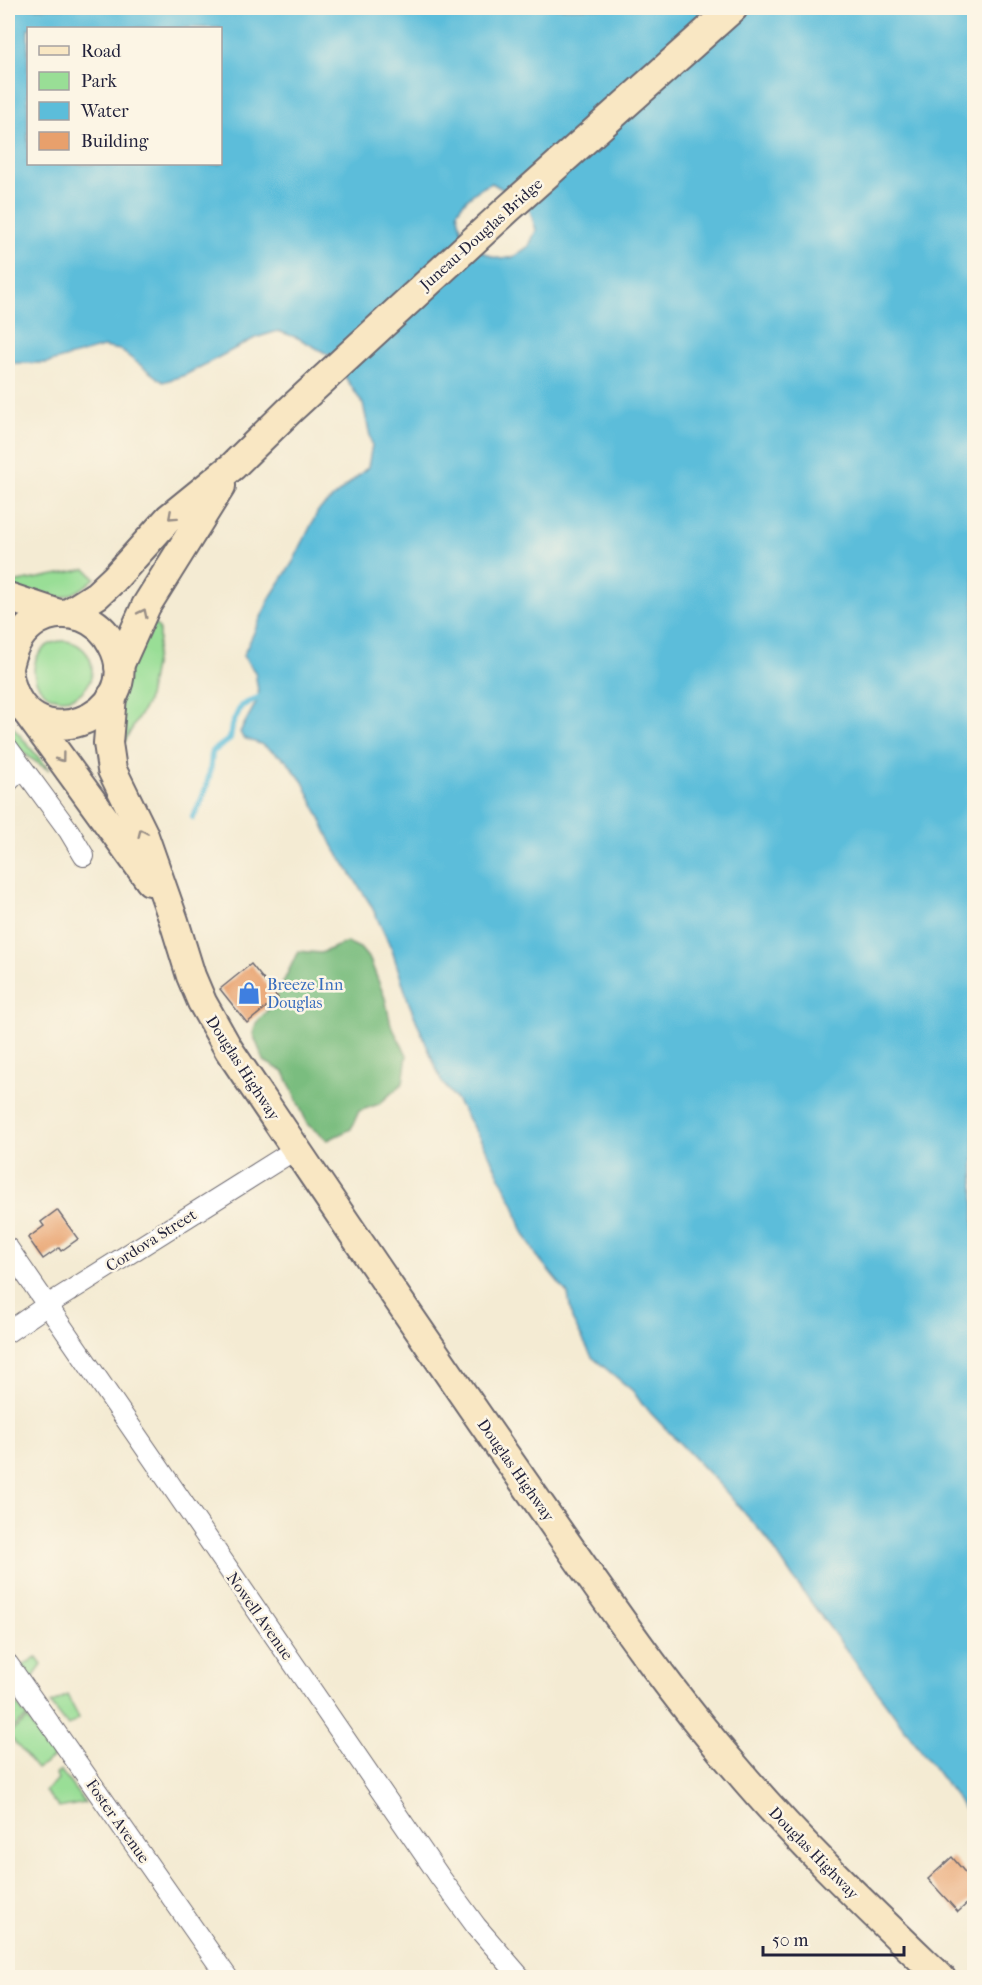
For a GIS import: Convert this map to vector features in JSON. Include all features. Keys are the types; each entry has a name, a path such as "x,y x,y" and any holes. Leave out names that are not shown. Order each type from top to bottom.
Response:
{"main road":[{"name":"Juneau-Douglas Bridge","path":"233,466 290,410 508,209 733,8"},
{"path":"170,907 16,699 9,685 10,653 17,638 29,626 43,617 64,614 97,595 169,518 233,466"},
{"path":"119,666 146,606 233,466"},
{"path":"8,597 90,621 108,636 116,650 119,666 118,681 112,696 102,710 88,719 72,725 56,725 40,720 26,711"},
{"name":"Douglas Highway","path":"112,696 108,743 112,770 143,833 202,1002 229,1050 476,1413 628,1629 696,1720 776,1814 941,1977"}],"street":[{"path":"8,748 69,831 84,856"},
{"path":"8,782 22,768"},
{"name":"Cordova Street","path":"8,1332 296,1149"},
{"name":"Nowell Avenue","path":"8,1248 440,1877 476,1926 521,1977"},
{"name":"Foster Avenue","path":"8,1664 228,1977"}],"green space":[{"path":"86,569 95,578 82,589 59,598 33,598 12,586 13,583"},
{"path":"146,617 159,628 159,639 147,703 122,746 114,720"},
{"path":"63,641 74,643 87,654 92,670 90,681 79,694 63,699 52,697 39,686 34,670 36,659 47,646"},
{"path":"8,721 49,770 21,750 12,738"},
{"path":"347,942 360,948 370,960 385,998 391,1025 407,1055 403,1083 379,1104 359,1111 351,1129 328,1140 308,1125 284,1072 264,1061 253,1034 256,1023 266,1012 280,989 298,951 321,953"},
{"path":"36,1657 42,1665 32,1679 22,1666"},
{"path":"8,1694 27,1717 8,1731"},
{"path":"67,1695 79,1718 68,1726 51,1704"},
{"path":"28,1719 54,1757 37,1769 8,1734"},
{"path":"61,1771 85,1803 59,1808 45,1791 58,1780 56,1774"}],"water":[{"path":"8,8 974,8 974,1822 793,1578 768,1540 721,1486 642,1404 633,1391 592,1357 572,1319 568,1294 537,1256 522,1230 514,1205 484,1145 457,1101 442,1082 409,1003 392,950 371,905 333,846 303,782 286,760 263,745 243,738 240,732 259,697 255,672 243,656 271,596 293,562 318,511 368,467 372,445 363,404 331,356 298,338 278,331 255,338 185,375 163,382 120,350 103,347 47,363 8,363","holes":["492,183 521,200 530,211 536,230 529,246 513,257 502,259 473,247 462,232 457,212 464,202"]}],"building":[{"name":"Breeze Inn Douglas","path":"251,964 278,998 247,1023 220,989"},
{"path":"57,1210 78,1239 61,1251 59,1248 43,1259 28,1238 44,1226 41,1222"},
{"path":"952,1857 974,1883 974,1897 958,1912 928,1879"}],"waterway":[{"path":"193,817 207,786 212,752 230,739 232,725 241,706 260,697"}],"place":[{"name":"Breeze Inn Douglas","path":"249,993"}]}
